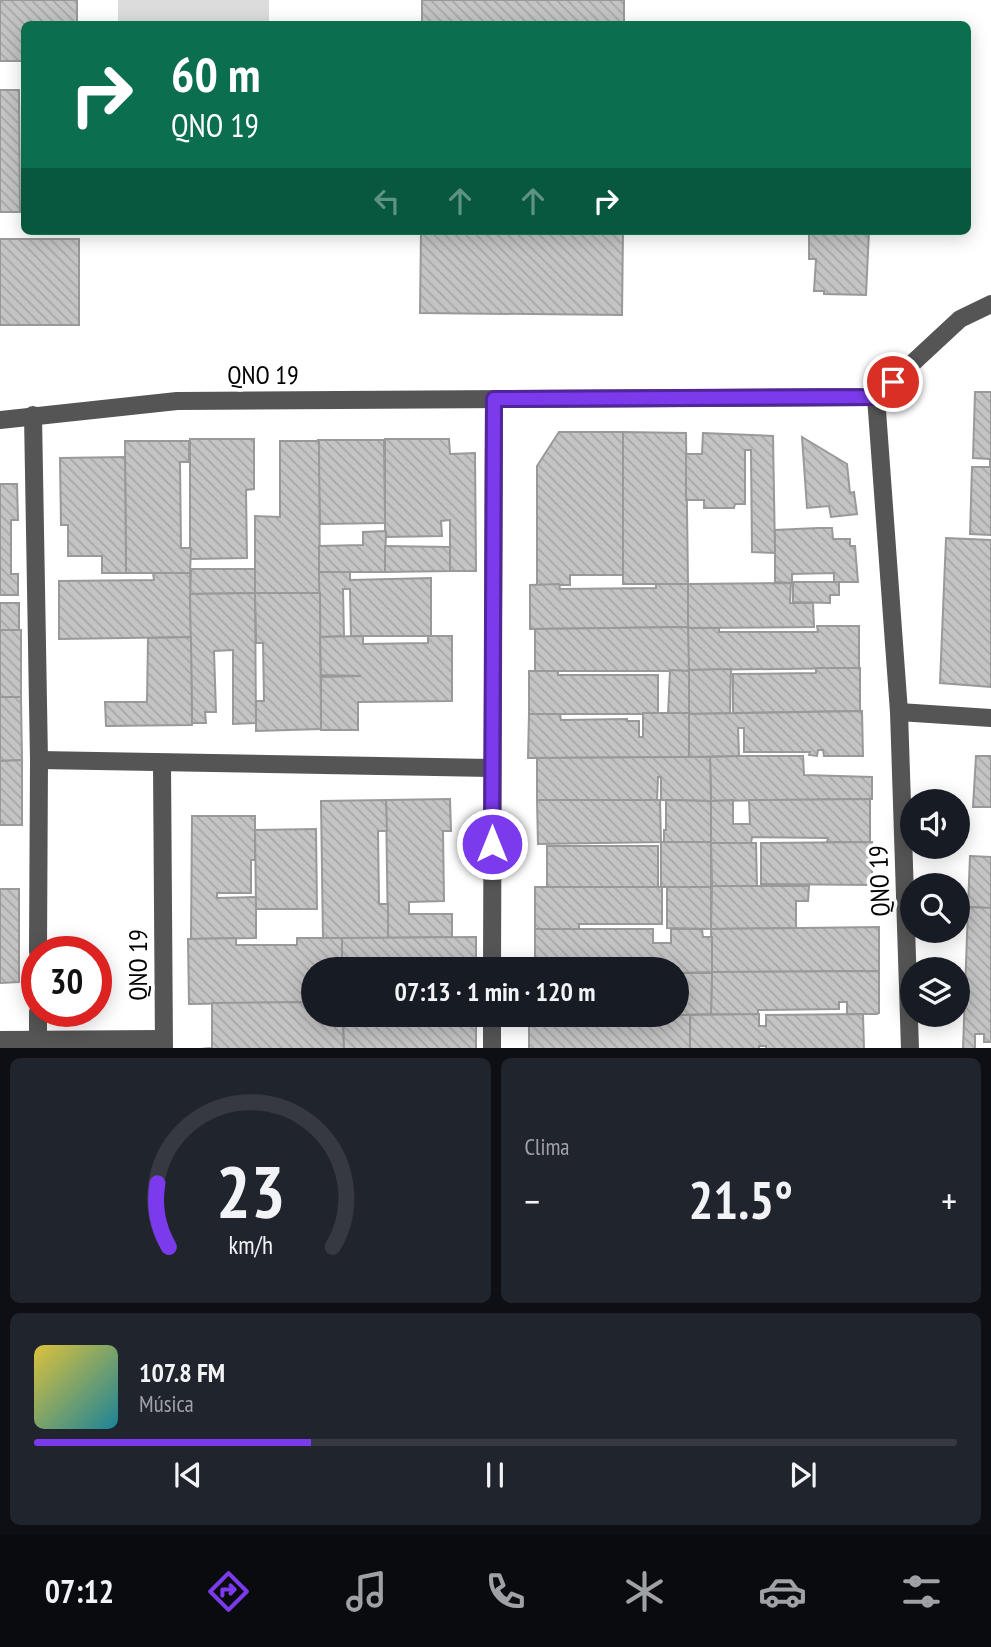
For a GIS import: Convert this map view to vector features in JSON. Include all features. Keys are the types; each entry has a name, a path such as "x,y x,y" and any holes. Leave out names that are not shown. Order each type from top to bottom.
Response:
{"street":[{"path":"876,397 960,319 991,304"},
{"name":"QNO 19","path":"0,420 177,401 876,397 899,712 910,1048"},
{"path":"492,957 494,399"},
{"path":"33,415 39,760 38,936"},
{"path":"899,712 991,718"},
{"path":"39,760 491,768"},
{"name":"QNO 19","path":"0,1040 163,1044 162,764"},
{"path":"38,1027 38,1039"},
{"path":"492,1027 492,1048"}],"shaded area":[{"path":"118,0 269,0 269,21 118,21"}],"building":[{"path":"0,0 77,0 77,21 21,21 21,61 0,61"},
{"path":"422,0 624,0 624,21 422,21"},
{"path":"0,90 19,90 20,212 0,212"},
{"path":"421,235 623,235 622,315 420,313"},
{"path":"809,235 869,235 866,295 824,294 824,291 814,291 816,259 809,259"},
{"path":"0,239 79,239 79,325 0,325"},
{"path":"975,392 991,392 991,535 970,534 972,467 990,467 990,459 973,458"},
{"path":"559,432 623,432 623,575 570,575 570,585 537,585 537,466"},
{"path":"623,432 686,433 688,584 623,584"},
{"path":"703,433 773,436 775,553 752,552 751,450 745,450 745,504 735,504 734,508 704,508 704,500 686,500 686,454 702,454"},
{"path":"802,437 847,464 850,493 854,492 857,514 831,517 829,506 807,508"},
{"path":"190,439 254,439 254,489 246,490 247,558 190,559"},
{"path":"385,439 449,439 450,454 475,453 476,571 450,571 450,520 441,521 442,536 385,537"},
{"path":"318,440 384,440 385,523 320,524"},
{"path":"125,441 189,441 189,462 180,462 181,548 191,548 190,573 126,573"},
{"path":"280,441 319,441 320,593 255,593 255,516 280,517"},
{"path":"125,457 126,573 102,573 102,556 68,556 68,525 61,525 60,458"},
{"path":"0,484 17,484 18,520 11,520 11,574 18,574 18,595 0,595"},
{"path":"832,528 833,539 850,539 850,546 855,546 858,582 834,582 834,573 792,574 792,583 775,582 775,530"},
{"path":"386,531 385,572 319,572 319,546 363,545 363,532"},
{"path":"946,538 991,540 991,687 940,683"},
{"path":"385,546 450,547 450,571 385,572"},
{"path":"191,569 255,569 255,593 190,594"},
{"path":"319,572 350,572 350,580 431,578 431,636 351,636 350,589 343,589 344,636 320,637"},
{"path":"153,573 190,573 191,637 59,639 59,581 154,580"},
{"path":"793,582 839,582 839,595 830,595 830,603 793,602"},
{"path":"791,583 790,603 813,603 814,627 688,628 688,584"},
{"path":"559,584 560,589 656,588 656,584 688,584 688,627 530,629 530,585"},
{"path":"255,593 320,593 321,729 256,731 256,701 264,701 263,643 256,643"},
{"path":"255,593 256,723 233,724 233,650 214,651 216,712 205,712 206,723 192,723 190,594"},
{"path":"0,603 19,603 19,630 0,630"},
{"path":"817,626 859,626 859,668 688,670 688,628 719,628 719,632 818,632"},
{"path":"688,627 689,671 535,671 535,629"},
{"path":"0,630 21,630 21,697 0,697"},
{"path":"363,636 363,644 428,643 428,636 452,636 452,701 358,702 358,730 321,730 321,677 361,676 321,675 320,637"},
{"path":"191,637 192,725 106,726 105,702 147,702 148,638"},
{"path":"816,668 860,668 860,711 733,713 733,674 816,673"},
{"path":"731,669 730,713 688,714 688,670"},
{"path":"670,670 689,671 689,713 668,714"},
{"path":"529,671 558,671 558,675 658,675 658,714 529,714"},
{"path":"0,697 21,697 22,760 0,761"},
{"path":"862,711 863,756 824,756 823,750 818,750 817,756 809,755 810,752 744,752 744,728 738,728 739,756 689,757 688,714"},
{"path":"643,713 689,713 689,757 528,758 529,714 560,714 561,720 639,721 639,737 643,737"},
{"path":"803,756 804,775 872,777 872,799 711,801 710,757"},
{"path":"976,756 991,756 991,807 973,807"},
{"path":"710,757 711,801 661,800 661,777 658,777 657,800 537,800 537,758"},
{"path":"22,760 22,825 0,825 0,761"},
{"path":"450,799 451,831 443,831 444,901 409,902 409,914 452,914 452,937 388,938 386,800"},
{"path":"870,799 870,842 827,842 828,838 752,837 751,843 711,843 711,801 733,800 733,824 750,824 749,800"},
{"path":"386,800 387,831 378,831 379,904 388,904 388,938 323,939 321,801"},
{"path":"537,800 660,800 661,842 538,844"},
{"path":"666,800 711,801 711,842 664,842"},
{"path":"192,816 255,816 255,860 251,860 251,893 217,893 217,898 256,897 256,938 191,939"},
{"path":"316,829 317,909 256,909 255,830"},
{"path":"661,842 711,842 711,887 661,887"},
{"path":"872,842 872,885 761,884 761,843"},
{"path":"711,843 756,843 757,886 712,886"},
{"path":"547,846 658,846 658,887 547,887"},
{"path":"970,856 991,857 991,908 970,907"},
{"path":"712,886 809,886 808,901 796,901 796,928 711,929"},
{"path":"535,887 662,887 662,924 579,924 579,929 535,929"},
{"path":"667,887 711,887 711,929 667,928"},
{"path":"0,889 19,889 19,982 0,983"},
{"path":"970,907 991,908 991,1042 984,1042 984,1034 975,1034 975,1048 963,1048 964,1027 970,1027 970,957 966,957 967,943 970,943"},
{"path":"879,927 879,971 712,972 711,929"},
{"path":"535,929 653,929 653,943 671,943 671,929 702,929 703,937 712,937 712,972 689,973 689,957 535,957"},
{"path":"476,937 476,957 342,957 342,938"},
{"path":"236,938 236,945 297,945 297,938 342,938 342,957 301,957 301,1002 189,1004 188,939"},
{"path":"879,971 877,1014 847,1014 847,1002 839,1002 839,1009 758,1010 758,1015 711,1014 712,972"},
{"path":"689,973 712,973 711,1014 689,1015"},
{"path":"301,1002 301,1027 343,1027 344,1048 212,1048 212,1003"},
{"path":"759,1014 759,1026 766,1026 766,1015 863,1014 864,1048 690,1048 690,1015"},
{"path":"690,1015 690,1048 529,1048 529,1027 689,1027"},
{"path":"343,1027 476,1027 476,1048 344,1048"}],"route":[{"path":"492,844 494,399 876,397 893,382"}]}
